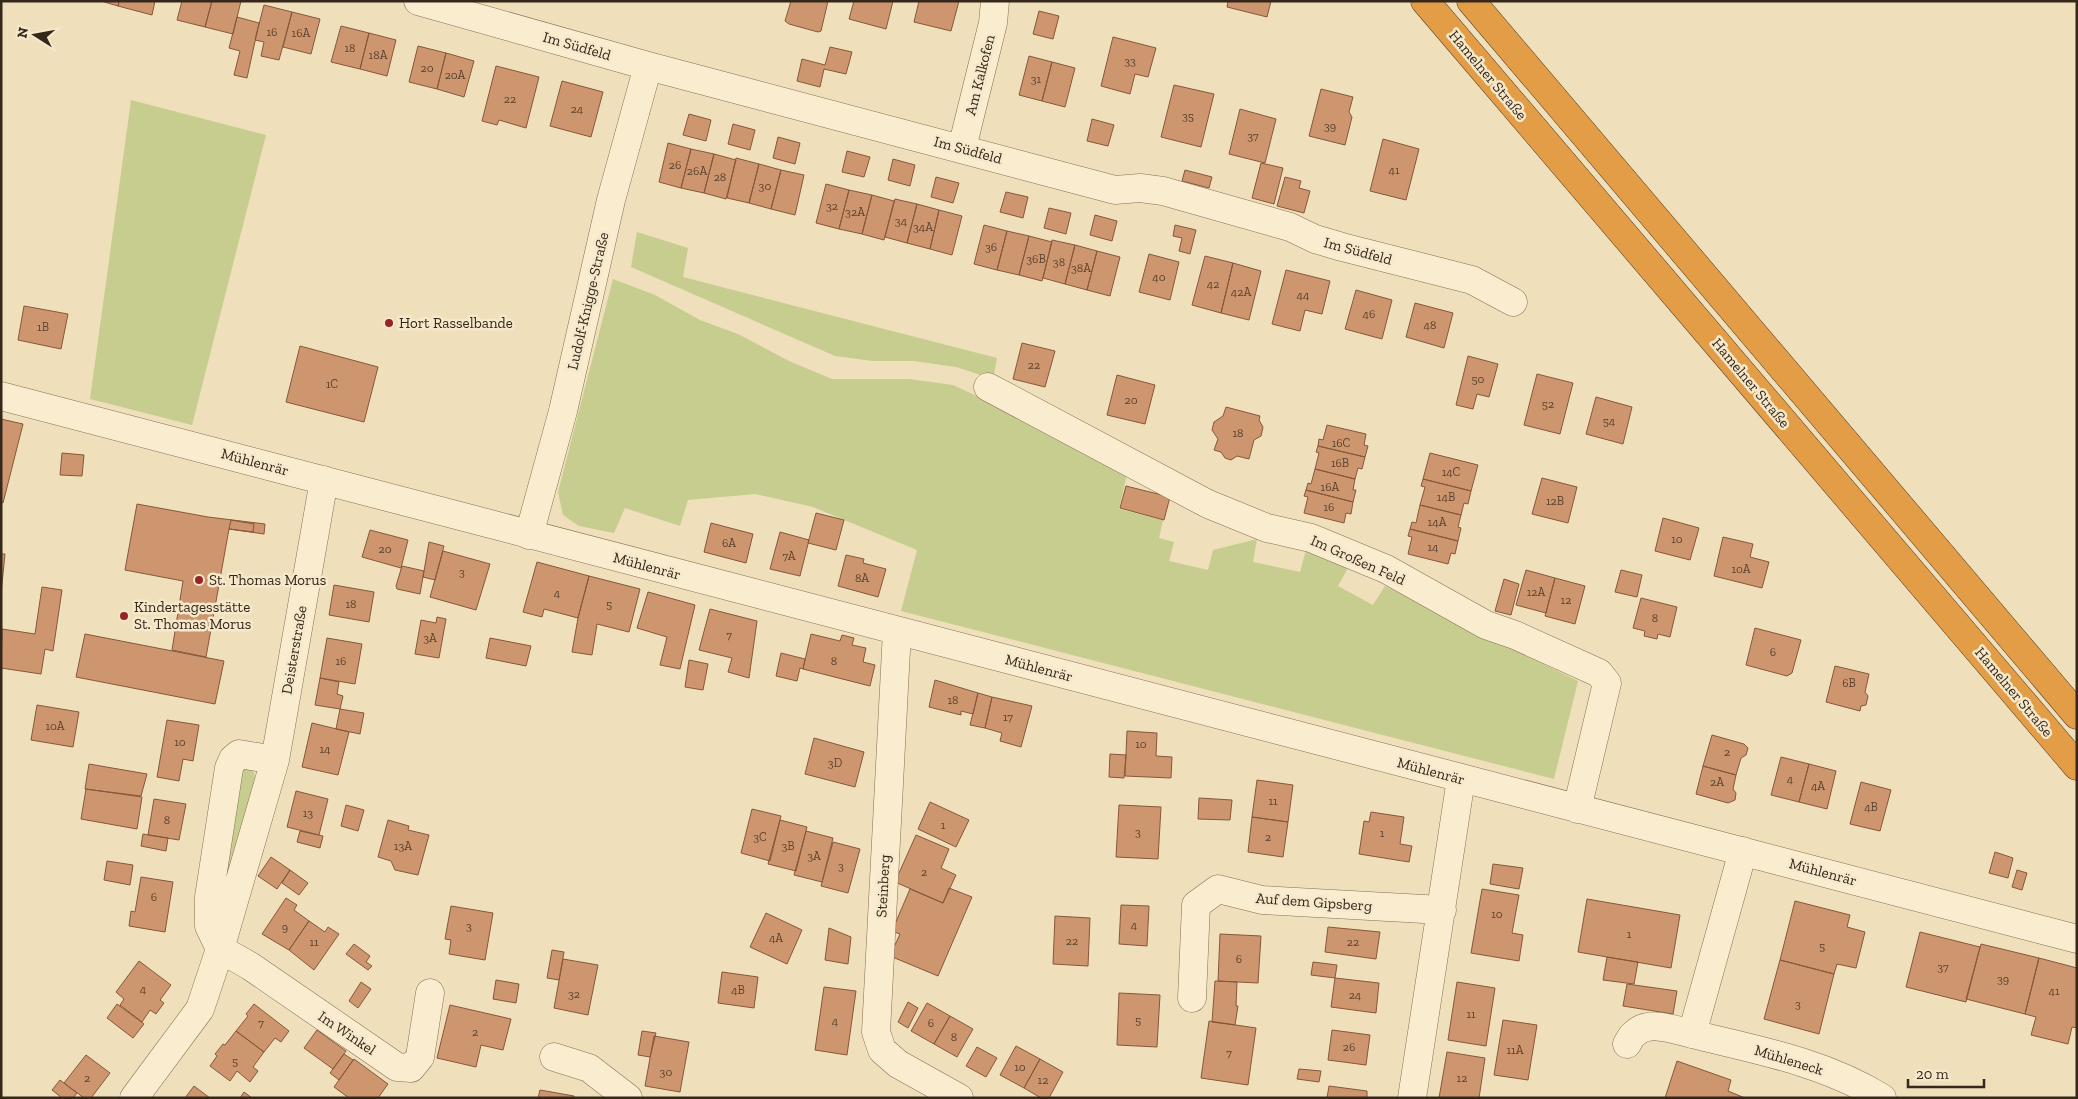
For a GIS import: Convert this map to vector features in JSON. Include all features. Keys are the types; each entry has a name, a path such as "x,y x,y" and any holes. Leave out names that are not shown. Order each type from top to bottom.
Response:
{"highway":[{"name":"Hamelner Straße","path":"1425,1 2077,766"},
{"path":"1471,1 2077,715"}],"street":[{"name":"Im Südfeld","path":"418,1 648,66 1115,190 1140,188 1162,191 1290,227 1315,239 1342,248 1472,280 1514,302"},
{"name":"Am Kalkofen","path":"962,148 994,23 995,1"},
{"name":"Ludolf-Knigge-Straße","path":"529,535 563,410 611,200 648,66"},
{"name":"Im Großen Feld","path":"988,387 1208,504 1267,528 1311,538 1386,569 1486,625 1515,635 1599,673 1607,683 1577,809"},
{"name":"Mühlenrär","path":"1,396 1461,779 1743,850 2077,939"},
{"name":"Deisterstraße","path":"134,1098 200,1010 220,949 275,760 324,480"},
{"name":"Steinberg","path":"897,631 876,1032 882,1050 898,1064 959,1098"},
{"path":"220,949 209,926 209,897 229,768 233,759 238,754 275,760"},
{"path":"1412,1098 1461,779"},
{"path":"1692,1034 1743,850"},
{"name":"Auf dem Gipsberg","path":"1192,998 1196,905 1218,888 1262,900 1442,910"},
{"name":"Im Winkel","path":"220,949 250,966 397,1067 411,1068 420,1057 430,993"},
{"name":"Mühleneck","path":"1627,1044 1634,1034 1646,1027 1658,1026 1808,1063 1865,1087 1882,1098"},
{"path":"554,1057 589,1068 628,1098"}],"green space":[{"path":"131,100 266,135 192,425 90,399"},
{"path":"637,232 688,248 683,277 997,358 993,379 956,367 914,361 873,361 835,356 631,267"},
{"path":"613,279 655,295 700,320 738,334 789,361 832,379 909,379 953,385 998,406 1127,474 1119,509 1163,520 1159,538 1174,542 1169,561 1208,570 1213,550 1257,539 1253,562 1300,572 1306,550 1349,566 1338,586 1373,605 1385,586 1578,681 1554,779 901,611 917,550 813,507 755,494 688,500 680,526 625,508 614,533 579,526 563,515 558,492"},
{"path":"242,768 249,768 254,772 255,779 225,886 222,888"}],"building":[{"path":"101,1 119,1 118,6"},
{"path":"119,1 155,1 152,15 118,6"},
{"path":"182,1 212,1 205,27 177,20"},
{"path":"212,1 241,1 233,34 205,27"},
{"path":"791,1 828,1 821,31 818,32 789,24 785,21"},
{"path":"854,1 893,1 886,29 849,19"},
{"path":"919,1 959,1 951,31 914,22"},
{"path":"1228,1 1271,1 1267,17 1227,7"},
{"path":"264,5 292,12 279,60 261,56 264,42 255,40"},
{"path":"1039,11 1059,16 1053,39 1033,34"},
{"path":"292,12 320,19 311,54 283,47"},
{"path":"237,17 259,23 247,78 234,75 240,51 229,48"},
{"path":"341,26 369,33 360,69 331,62"},
{"path":"369,33 396,40 387,76 360,69"},
{"path":"1113,37 1156,48 1148,77 1135,74 1130,94 1101,86"},
{"path":"418,46 446,53 437,89 409,82"},
{"path":"830,47 852,52 846,74 824,69 820,87 797,81 802,59 825,65"},
{"path":"446,53 474,61 464,97 437,89"},
{"path":"1029,56 1052,62 1042,101 1019,95"},
{"path":"1052,62 1075,68 1065,107 1042,101"},
{"path":"496,66 539,77 526,128 499,120 497,125 482,121"},
{"path":"562,81 603,92 591,137 550,126"},
{"path":"1174,85 1214,94 1201,147 1161,137"},
{"path":"1321,89 1353,97 1349,112 1352,117 1345,145 1309,136"},
{"path":"1240,109 1276,119 1265,163 1229,154"},
{"path":"689,114 711,120 706,141 683,135"},
{"path":"1092,119 1114,125 1108,146 1087,141"},
{"path":"733,124 755,130 750,150 728,144"},
{"path":"778,137 800,143 795,164 773,158"},
{"path":"1383,139 1419,149 1406,200 1370,191"},
{"path":"668,143 691,149 681,188 659,182"},
{"path":"691,149 714,154 704,193 681,188"},
{"path":"847,151 870,157 864,177 842,172"},
{"path":"714,154 736,160 726,199 704,193"},
{"path":"736,158 759,164 749,203 727,198"},
{"path":"893,159 915,165 910,186 888,180"},
{"path":"1261,163 1283,168 1274,204 1252,198"},
{"path":"759,164 781,170 771,209 749,203"},
{"path":"781,170 804,175 795,215 771,209"},
{"path":"1185,170 1212,177 1209,188 1182,181"},
{"path":"936,177 959,183 953,203 931,197"},
{"path":"1285,177 1301,181 1299,188 1310,191 1304,213 1277,206"},
{"path":"826,184 849,190 839,229 816,223"},
{"path":"849,190 872,195 862,234 839,229"},
{"path":"1006,192 1028,197 1023,218 1000,212"},
{"path":"872,195 894,201 884,240 862,234"},
{"path":"895,199 917,204 907,243 885,237"},
{"path":"917,204 939,210 930,249 907,243"},
{"path":"1049,208 1071,213 1066,234 1044,228"},
{"path":"939,210 962,216 952,255 930,249"},
{"path":"1095,215 1117,221 1112,241 1090,235"},
{"path":"984,225 1007,231 997,270 974,264"},
{"path":"1175,225 1196,230 1190,254 1179,251 1182,238 1173,236"},
{"path":"1007,231 1029,236 1019,275 997,270"},
{"path":"1029,236 1052,242 1042,281 1019,275"},
{"path":"1052,240 1075,245 1065,284 1043,278"},
{"path":"1075,245 1097,251 1087,290 1065,284"},
{"path":"1097,251 1120,257 1110,296 1087,290"},
{"path":"1149,254 1179,262 1170,300 1139,292"},
{"path":"1205,256 1233,263 1221,313 1192,305"},
{"path":"1233,263 1261,271 1249,320 1221,313"},
{"path":"1286,270 1330,281 1322,314 1305,310 1300,331 1272,324"},
{"path":"1356,290 1392,300 1382,339 1345,329"},
{"path":"1415,303 1453,313 1444,348 1406,337"},
{"path":"24,306 68,314 61,349 18,340"},
{"path":"1022,343 1055,351 1045,387 1013,379"},
{"path":"300,346 378,367 364,422 286,402"},
{"path":"1468,356 1498,364 1489,397 1477,394 1473,409 1456,405"},
{"path":"1537,374 1573,383 1560,434 1524,425"},
{"path":"1117,375 1155,385 1145,424 1107,415"},
{"path":"1596,397 1632,407 1623,444 1586,434"},
{"path":"1226,407 1260,416 1259,420 1263,427 1261,436 1254,440 1249,459 1237,456 1231,460 1225,458 1221,452 1214,450 1218,439 1212,430 1214,422 1223,416"},
{"path":"1,419 23,424 3,503 1,502"},
{"path":"1327,425 1366,434 1364,445 1368,446 1365,457 1318,446 1319,439 1323,440"},
{"path":"1318,446 1365,457 1362,469 1358,468 1355,479 1315,469 1319,453 1316,452"},
{"path":"62,453 84,455 82,476 60,475"},
{"path":"1430,453 1478,465 1471,491 1423,479"},
{"path":"1315,469 1355,479 1353,490 1356,490 1353,502 1306,490 1308,483 1311,484"},
{"path":"1542,478 1577,487 1568,523 1532,514"},
{"path":"1423,479 1471,491 1468,504 1464,503 1461,515 1420,505 1425,487 1421,486"},
{"path":"1126,486 1170,497 1164,520 1120,508"},
{"path":"1306,490 1353,502 1351,514 1346,513 1344,523 1304,513 1308,497 1304,496"},
{"name":"St. Thomas Morus","path":"137,504 208,517 265,524 264,534 229,529 206,657 172,650 183,581 125,570"},
{"path":"1420,505 1461,515 1458,527 1461,528 1458,541 1410,529 1412,522 1416,523"},
{"path":"816,513 844,520 836,550 808,543"},
{"path":"1663,518 1699,528 1690,560 1655,551"},
{"path":"231,520 254,524 253,532 229,529"},
{"path":"711,523 753,534 746,563 704,552"},
{"path":"1410,529 1458,541 1455,554 1451,553 1448,564 1408,554 1412,537 1408,536"},
{"path":"370,530 408,540 401,568 362,557"},
{"path":"780,532 809,540 800,576 770,569"},
{"path":"1723,537 1753,544 1750,557 1769,562 1762,588 1714,576"},
{"path":"429,542 444,546 435,580 423,577"},
{"path":"443,551 490,564 476,610 430,597"},
{"path":"1,554 5,554 1,594"},
{"path":"846,555 864,559 863,563 886,569 878,597 838,586"},
{"path":"537,562 589,576 578,618 544,609 542,617 523,612"},
{"path":"402,566 424,571 420,594 397,589 396,586"},
{"path":"1526,570 1555,578 1546,613 1516,605"},
{"path":"1621,570 1642,575 1637,597 1615,592"},
{"path":"589,576 640,589 629,632 597,624 592,655 572,652 578,618"},
{"path":"1555,578 1585,586 1575,624 1545,616"},
{"path":"1504,579 1519,584 1511,615 1495,611"},
{"path":"334,585 374,592 369,622 329,615"},
{"path":"42,587 62,590 53,651 45,649 41,674 1,668 2,629 35,634"},
{"path":"648,592 695,605 680,669 660,665 667,637 637,628"},
{"path":"1641,598 1677,607 1670,637 1658,634 1657,639 1644,636 1645,631 1633,628"},
{"path":"710,609 757,621 749,678 728,672 732,658 699,650"},
{"path":"437,617 446,619 439,658 415,654 421,620 436,623"},
{"path":"1755,628 1801,640 1792,673 1787,676 1746,665"},
{"path":"85,634 224,661 215,704 76,677"},
{"path":"811,634 840,641 842,635 854,638 852,645 866,648 863,662 875,665 870,686 803,669"},
{"path":"327,638 362,644 355,684 320,678"},
{"path":"490,638 531,646 526,666 486,658"},
{"path":"781,653 805,659 803,669 800,668 797,681 776,676"},
{"path":"689,660 708,664 703,690 685,687"},
{"path":"1835,666 1869,674 1865,692 1868,696 1866,705 1861,706 1860,711 1826,702"},
{"path":"320,678 339,682 337,694 343,696 340,709 315,705"},
{"path":"935,680 978,693 973,714 961,711 961,715 929,707"},
{"path":"978,693 992,697 985,728 970,725"},
{"path":"992,697 1032,706 1021,747 1000,741 1002,733 985,728"},
{"path":"37,705 79,712 73,747 31,740"},
{"path":"340,709 364,713 360,734 336,729"},
{"path":"167,720 199,725 193,761 183,759 179,781 157,777"},
{"path":"312,723 349,732 338,775 302,767"},
{"path":"1127,731 1157,733 1156,756 1172,757 1171,778 1125,776"},
{"path":"1712,735 1744,744 1748,748 1746,755 1741,758 1736,775 1703,766"},
{"path":"814,738 864,752 855,787 805,774"},
{"path":"1110,754 1126,755 1124,778 1109,777"},
{"path":"1781,757 1809,764 1799,802 1771,795"},
{"path":"89,764 147,774 141,796 85,789"},
{"path":"1809,764 1836,771 1827,809 1799,802"},
{"path":"1703,766 1736,775 1733,789 1736,793 1735,800 1728,803 1696,794"},
{"path":"1257,780 1293,785 1288,822 1252,817"},
{"path":"1861,782 1891,790 1880,831 1850,824"},
{"path":"86,789 142,797 137,829 81,819"},
{"path":"296,791 328,799 319,835 287,827"},
{"path":"1199,798 1232,800 1230,820 1198,819"},
{"path":"154,799 186,804 179,840 148,835"},
{"path":"930,802 969,820 956,847 918,829"},
{"path":"346,805 364,810 358,831 341,826"},
{"path":"1119,805 1161,807 1158,859 1116,857"},
{"path":"752,809 781,816 770,861 741,853"},
{"path":"1371,812 1404,817 1400,844 1412,846 1409,862 1359,854 1364,821 1369,822"},
{"path":"1252,817 1288,822 1283,857 1248,852"},
{"path":"388,820 409,826 408,830 429,835 418,875 395,870 391,861 378,857"},
{"path":"780,820 807,827 796,871 768,864"},
{"path":"300,831 323,836 320,848 297,842"},
{"path":"806,831 833,838 822,882 794,875"},
{"path":"143,834 168,838 166,851 141,846"},
{"path":"916,835 949,849 941,868 956,875 943,903 895,882"},
{"path":"833,842 860,849 848,893 821,886"},
{"path":"1995,852 2013,858 2008,878 1989,873"},
{"path":"271,857 290,870 277,889 258,876"},
{"path":"107,861 133,865 130,885 104,880"},
{"path":"1493,864 1523,868 1519,889 1490,884"},
{"path":"290,870 308,883 299,895 282,883"},
{"path":"2017,870 2027,873 2022,890 2012,887"},
{"path":"141,877 173,882 165,932 129,926 131,911 135,912"},
{"path":"949,888 972,897 938,976 890,956 900,934 892,931 910,889 943,903"},
{"path":"1482,889 1519,895 1512,933 1523,935 1519,961 1471,953"},
{"path":"286,898 297,905 294,910 309,921 289,950 262,934"},
{"path":"1587,899 1680,915 1671,968 1578,952"},
{"path":"1795,901 1850,915 1847,927 1865,932 1856,968 1837,964 1834,974 1780,960"},
{"path":"1121,905 1149,906 1147,946 1119,944"},
{"path":"451,906 493,913 485,960 449,954 451,940 445,939"},
{"path":"766,913 802,930 787,964 750,947"},
{"path":"1055,916 1090,918 1088,966 1053,964"},
{"path":"309,921 325,932 328,927 339,934 314,970 289,950"},
{"path":"1328,927 1380,932 1376,959 1325,952"},
{"path":"829,928 851,937 848,964 825,960"},
{"path":"1920,932 1980,947 1966,1002 1906,987"},
{"path":"1220,934 1261,936 1258,983 1218,981"},
{"path":"354,944 370,956 366,962 372,966 368,970 346,954"},
{"path":"1981,944 2039,958 2025,1014 1966,999"},
{"path":"552,950 564,952 559,980 547,978"},
{"path":"1607,957 1638,962 1634,984 1603,980"},
{"path":"2039,958 2077,968 2077,1028 2072,1027 2068,1044 2031,1035 2036,1017 2025,1014"},
{"path":"563,959 598,965 588,1015 554,1008"},
{"path":"1780,960 1834,974 1819,1034 1764,1019"},
{"path":"139,961 171,985 160,1000 164,1003 156,1014 150,1010 142,1022 120,1005 124,999 116,992"},
{"path":"1313,962 1337,965 1335,978 1311,975"},
{"path":"722,972 758,977 754,1008 718,1003"},
{"path":"1335,978 1379,983 1376,1013 1331,1007"},
{"path":"496,980 519,984 516,1003 493,999"},
{"path":"1215,981 1237,982 1236,1006 1238,1006 1235,1025 1212,1022"},
{"path":"361,982 371,989 358,1008 349,1001"},
{"path":"1457,982 1495,988 1486,1046 1448,1040"},
{"path":"1627,984 1677,991 1673,1014 1623,1006"},
{"path":"824,987 856,991 847,1055 815,1050"},
{"path":"1119,993 1160,995 1157,1047 1117,1045"},
{"path":"908,1002 918,1008 908,1028 898,1022"},
{"path":"927,1003 950,1016 934,1044 911,1031"},
{"path":"117,1004 144,1024 133,1038 107,1018"},
{"path":"254,1004 289,1031 281,1042 275,1038 264,1052 236,1031 248,1016 246,1014"},
{"path":"450,1005 511,1019 503,1050 481,1045 476,1067 437,1058"},
{"path":"950,1016 973,1029 957,1057 934,1044"},
{"path":"1503,1020 1537,1025 1528,1080 1494,1075"},
{"path":"1209,1021 1256,1028 1248,1085 1201,1078"},
{"path":"317,1030 346,1051 333,1069 304,1048"},
{"path":"1332,1030 1370,1035 1366,1065 1328,1060"},
{"path":"236,1031 264,1052 253,1067 258,1071 250,1082 237,1071 230,1081 210,1066 217,1056 215,1054"},
{"path":"642,1031 656,1033 650,1057 638,1055"},
{"path":"654,1036 689,1042 680,1092 645,1086"},
{"path":"1016,1046 1040,1059 1024,1088 1000,1075"},
{"path":"977,1047 997,1058 986,1077 966,1066"},
{"path":"1447,1052 1485,1058 1479,1098 1439,1098"},
{"path":"344,1054 353,1060 339,1080 330,1073"},
{"path":"86,1055 110,1073 91,1098 84,1098 64,1083"},
{"path":"354,1059 388,1084 378,1098 349,1098 334,1087"},
{"path":"1040,1059 1063,1072 1049,1098 1041,1098 1024,1088"},
{"path":"1677,1061 1731,1080 1728,1091 1745,1098 1665,1098"},
{"path":"1299,1069 1321,1071 1319,1082 1297,1079"},
{"path":"60,1080 77,1093 73,1098 62,1098 52,1090"},
{"path":"194,1086 210,1098 185,1098"},
{"path":"1329,1086 1367,1091 1367,1098 1327,1098"},
{"path":"540,1090 574,1096 574,1098 538,1098"},
{"path":"244,1092 252,1098 240,1098"}],"place":[{"name":"Hort Rasselbande","path":"389,323"},
{"name":"St. Thomas Morus","path":"199,580"},
{"name":"Kindertagesstätte St. Thomas Morus","path":"124,616"}]}
